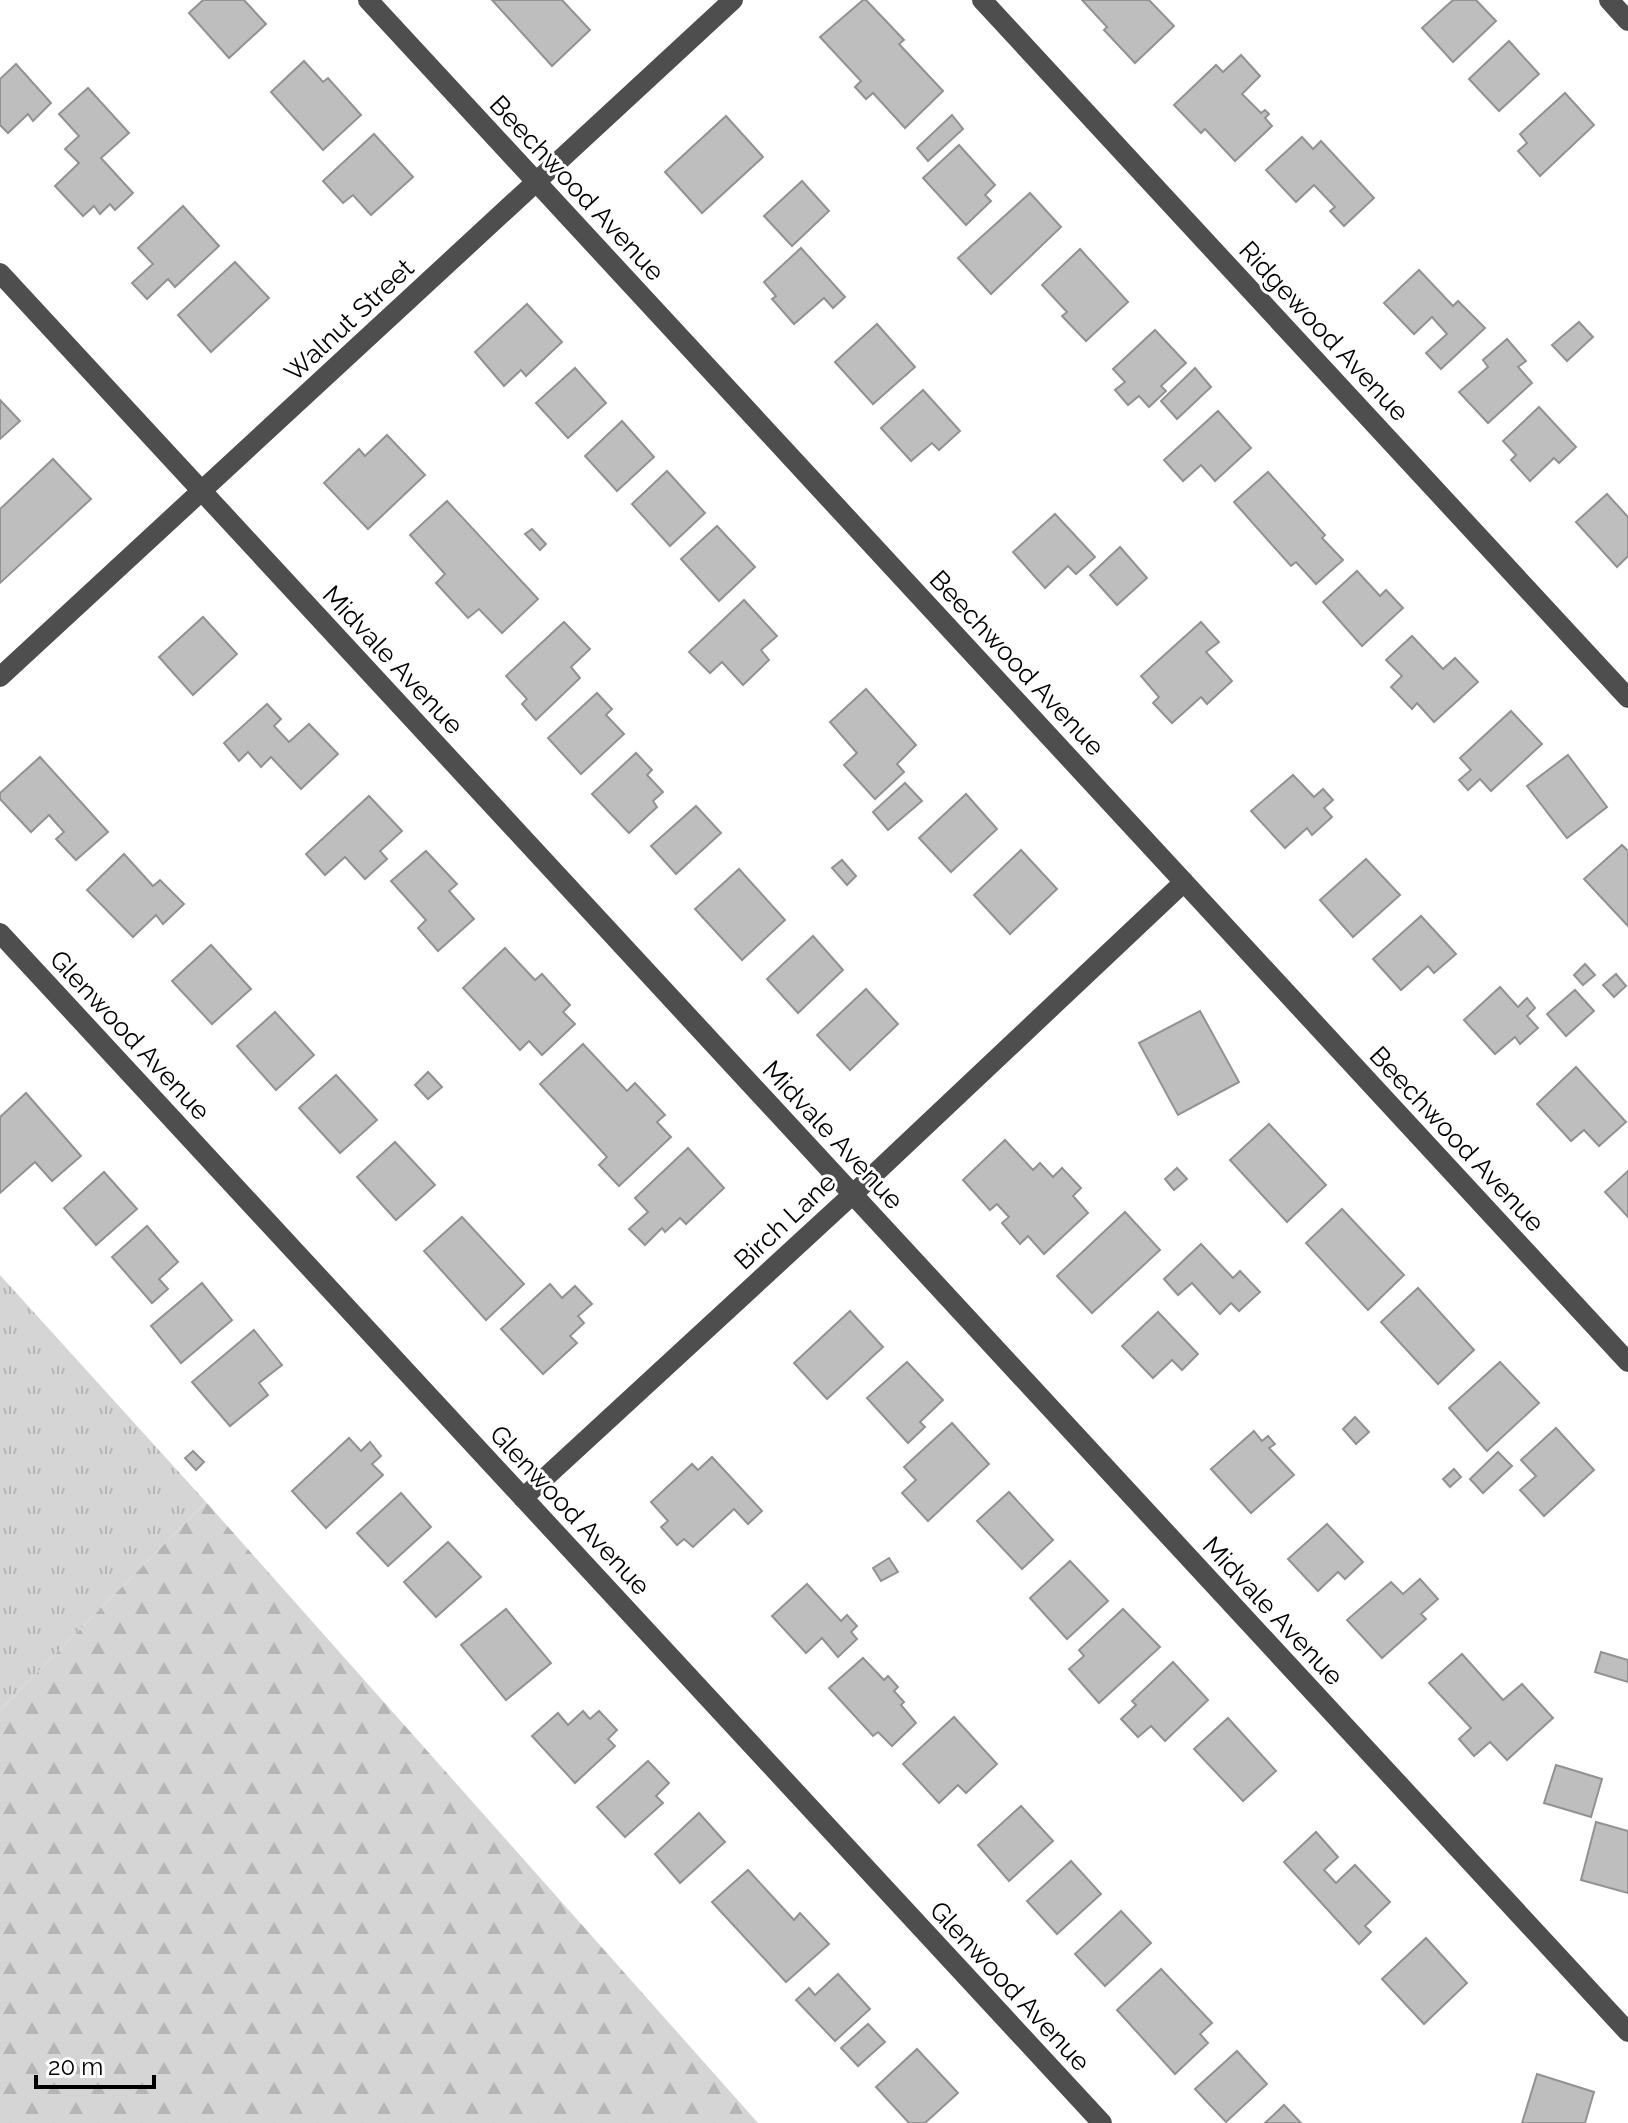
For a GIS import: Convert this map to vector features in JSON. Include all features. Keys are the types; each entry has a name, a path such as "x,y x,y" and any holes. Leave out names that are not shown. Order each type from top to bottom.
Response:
{"street":[{"name":"Beechwood Avenue","path":"368,0 1628,1362"},
{"name":"Walnut Street","path":"0,677 733,0"},
{"name":"Ridgewood Avenue","path":"982,0 1628,698"},
{"path":"1609,0 1628,21"},
{"name":"Midvale Avenue","path":"0,273 1628,2032"},
{"name":"Birch Lane","path":"523,1498 852,1195 1184,882"},
{"name":"Glenwood Avenue","path":"0,933 1102,2123"}],"green space":[{"path":"0,1275 206,1502 0,1710"},
{"path":"206,1502 758,2123 0,2123 0,1710"}],"building":[{"path":"203,0 244,0 266,24 229,58 189,13"},
{"path":"492,0 562,0 590,30 552,66"},
{"path":"863,0 904,40 899,44 943,91 905,128 873,93 866,99 855,87 861,81 820,37"},
{"path":"1082,0 1149,0 1174,26 1135,63 1104,30 1107,27"},
{"path":"1453,0 1476,0 1496,21 1453,62 1422,28"},
{"path":"1509,41 1539,74 1499,111 1469,79"},
{"path":"1241,55 1260,76 1242,94 1261,113 1265,110 1269,114 1265,118 1272,126 1235,161 1205,129 1201,133 1174,105 1216,65 1223,72"},
{"path":"304,61 323,82 328,78 361,115 323,150 271,92"},
{"path":"16,64 51,103 33,121 28,114 8,133 0,125 0,79"},
{"path":"88,88 129,133 101,158 133,193 115,210 110,204 100,214 94,206 83,216 55,186 79,163 65,149 79,136 59,114"},
{"path":"1565,93 1594,125 1540,176 1518,151 1527,143 1520,134"},
{"path":"952,115 963,129 928,161 917,148"},
{"path":"726,116 763,157 702,213 665,172"},
{"path":"374,134 413,177 371,215 353,195 343,203 323,181"},
{"path":"1302,137 1313,149 1321,141 1374,198 1344,226 1330,211 1335,207 1314,185 1296,202 1266,170"},
{"path":"959,145 995,185 985,195 991,201 966,225 923,178"},
{"path":"802,181 829,211 792,246 764,216"},
{"path":"1030,193 1061,227 991,294 958,258"},
{"path":"183,206 219,246 175,287 168,279 147,299 132,283 153,264 138,248"},
{"path":"801,248 845,297 833,308 824,298 794,324 772,299 776,296 764,282"},
{"path":"1080,249 1128,302 1086,341 1062,316 1067,312 1042,285"},
{"path":"235,262 269,298 211,352 178,315"},
{"path":"1419,270 1453,306 1458,301 1485,328 1441,369 1426,353 1447,334 1432,317 1414,334 1384,303"},
{"path":"527,304 562,342 526,376 521,370 504,386 475,352"},
{"path":"1579,322 1593,337 1567,361 1552,345"},
{"path":"877,324 915,367 873,404 835,362"},
{"path":"1155,330 1186,363 1161,386 1166,391 1149,407 1139,396 1128,405 1115,390 1125,382 1113,369"},
{"path":"1507,339 1526,361 1518,367 1532,383 1488,423 1459,392 1488,367 1483,360"},
{"path":"575,368 606,403 568,438 536,403"},
{"path":"1195,368 1211,387 1177,419 1161,401"},
{"path":"923,390 960,431 939,450 932,443 911,461 881,428"},
{"path":"0,400 20,421 0,439"},
{"path":"1539,407 1576,447 1559,463 1554,458 1530,481 1511,460 1516,455 1503,441"},
{"path":"1218,411 1251,448 1215,481 1201,465 1183,481 1164,460"},
{"path":"622,421 654,457 617,491 585,456"},
{"path":"387,435 425,475 368,529 324,483 359,449 365,456"},
{"path":"53,459 91,499 0,583 0,509"},
{"path":"667,471 705,513 670,546 632,504"},
{"path":"1268,472 1325,535 1322,538 1343,560 1316,584 1296,562 1291,566 1234,502"},
{"path":"1607,494 1628,517 1628,556 1617,567 1576,522"},
{"path":"447,501 538,599 502,633 479,609 468,618 436,583 445,574 410,535"},
{"path":"1055,514 1095,557 1076,574 1068,566 1045,588 1013,552"},
{"path":"717,526 755,567 719,601 681,559"},
{"path":"532,529 546,544 540,550 525,534"},
{"path":"1120,547 1147,578 1117,605 1090,575"},
{"path":"1357,571 1380,596 1386,590 1403,608 1362,646 1323,602"},
{"path":"744,600 777,636 761,650 769,660 743,685 722,662 710,673 689,652"},
{"path":"203,617 237,654 193,695 159,657"},
{"path":"564,622 590,649 571,667 580,678 536,720 522,704 527,699 506,676"},
{"path":"1201,622 1219,642 1206,652 1232,681 1207,704 1201,697 1172,723 1153,703 1159,697 1141,676"},
{"path":"1412,636 1443,669 1455,658 1478,682 1434,722 1417,703 1412,709 1391,687 1402,676 1386,660"},
{"path":"866,689 916,745 897,764 904,772 875,799 844,765 857,753 830,722"},
{"path":"597,693 612,709 606,715 624,734 581,774 548,738"},
{"path":"267,704 281,719 274,726 289,742 309,724 338,754 301,789 271,757 261,767 248,752 239,761 224,743"},
{"path":"1511,711 1542,744 1491,791 1480,779 1468,790 1459,780 1471,770 1460,758"},
{"path":"636,753 652,770 647,775 663,792 653,801 657,807 629,833 592,794"},
{"path":"1568,755 1607,807 1567,838 1527,786"},
{"path":"40,757 108,832 76,860 56,839 64,832 49,815 31,832 0,799 0,793"},
{"path":"1293,775 1314,797 1323,789 1333,800 1324,808 1332,817 1312,835 1307,828 1285,848 1251,811"},
{"path":"905,783 922,801 888,830 873,812"},
{"path":"966,794 997,829 951,872 919,838"},
{"path":"369,796 402,831 380,851 387,859 365,879 345,857 325,875 306,854"},
{"path":"696,806 721,833 676,874 651,846"},
{"path":"1622,845 1628,851 1628,926 1584,879"},
{"path":"1021,850 1057,889 1010,934 974,895"},
{"path":"426,851 457,884 449,891 474,919 438,951 418,928 426,920 391,881"},
{"path":"124,854 153,886 160,880 184,904 163,924 156,915 133,937 87,890"},
{"path":"1366,859 1400,895 1353,937 1320,900"},
{"path":"842,860 856,876 847,885 832,868"},
{"path":"739,869 785,920 742,960 695,909"},
{"path":"1421,916 1456,954 1434,973 1428,966 1401,990 1373,959"},
{"path":"813,936 843,970 798,1013 767,979"},
{"path":"211,945 251,989 212,1024 172,981"},
{"path":"505,948 535,980 542,974 570,1005 563,1012 575,1024 542,1055 529,1041 520,1050 463,988"},
{"path":"1585,964 1595,975 1583,985 1574,975"},
{"path":"1616,974 1626,986 1614,997 1603,985"},
{"path":"1500,987 1518,1007 1527,998 1535,1008 1527,1016 1538,1028 1520,1044 1515,1037 1495,1054 1464,1020"},
{"path":"866,989 898,1024 850,1070 817,1035"},
{"path":"1575,990 1594,1011 1566,1036 1547,1014"},
{"path":"1200,1011 1239,1082 1178,1115 1139,1043"},
{"path":"275,1012 314,1055 276,1090 237,1046"},
{"path":"583,1044 627,1091 635,1083 665,1115 657,1122 671,1137 619,1186 599,1165 607,1157 540,1084"},
{"path":"1576,1067 1626,1122 1599,1146 1584,1130 1571,1141 1537,1104"},
{"path":"428,1072 442,1087 428,1099 415,1085"},
{"path":"336,1075 377,1120 340,1153 299,1108"},
{"path":"26,1093 81,1156 52,1181 35,1162 0,1193 0,1117"},
{"path":"1269,1124 1326,1185 1287,1222 1230,1160"},
{"path":"1005,1140 1033,1170 1040,1163 1053,1177 1062,1168 1081,1188 1073,1196 1088,1213 1044,1254 1028,1236 1020,1244 1002,1223 1009,1217 997,1204 990,1210 963,1180"},
{"path":"395,1142 435,1185 396,1220 357,1177"},
{"path":"688,1148 724,1188 686,1224 680,1218 665,1232 662,1228 645,1245 629,1229 648,1212 635,1198"},
{"path":"1177,1168 1187,1179 1174,1190 1165,1179"},
{"path":"1628,1171 1628,1217 1605,1192"},
{"path":"104,1172 137,1209 96,1245 64,1208"},
{"path":"1342,1209 1404,1275 1368,1310 1306,1243"},
{"path":"1125,1212 1160,1250 1092,1313 1057,1276"},
{"path":"462,1217 524,1284 486,1320 424,1251"},
{"path":"147,1226 178,1262 159,1279 168,1289 152,1303 112,1257"},
{"path":"1201,1244 1233,1278 1240,1271 1260,1292 1239,1311 1231,1303 1220,1314 1192,1283 1178,1295 1164,1279"},
{"path":"202,1283 232,1320 181,1363 151,1326"},
{"path":"550,1284 562,1298 575,1286 592,1304 578,1316 584,1323 570,1336 577,1343 543,1374 501,1329"},
{"path":"1418,1288 1474,1350 1438,1384 1381,1322"},
{"path":"850,1311 883,1347 827,1399 794,1363"},
{"path":"1158,1312 1198,1354 1182,1370 1172,1360 1153,1378 1122,1346"},
{"path":"254,1330 282,1365 259,1383 268,1395 230,1426 192,1382"},
{"path":"907,1362 943,1400 920,1422 925,1427 908,1443 867,1398"},
{"path":"1500,1362 1539,1403 1487,1451 1449,1408"},
{"path":"1355,1417 1369,1432 1356,1444 1343,1429"},
{"path":"952,1423 989,1464 928,1521 902,1493 916,1480 904,1467"},
{"path":"1556,1428 1594,1470 1544,1516 1520,1490 1536,1476 1521,1460"},
{"path":"1254,1431 1262,1441 1268,1436 1275,1444 1269,1448 1294,1475 1251,1513 1211,1469"},
{"path":"349,1438 361,1451 370,1442 381,1456 372,1464 383,1475 326,1528 292,1491"},
{"path":"193,1451 204,1462 196,1470 185,1458"},
{"path":"1498,1452 1512,1466 1483,1493 1470,1479"},
{"path":"712,1457 762,1511 748,1524 734,1509 693,1547 684,1539 677,1545 661,1527 668,1521 651,1502 692,1464 698,1470"},
{"path":"1454,1469 1461,1477 1450,1487 1443,1479"},
{"path":"1009,1492 1053,1540 1022,1569 977,1521"},
{"path":"401,1493 431,1527 388,1566 357,1533"},
{"path":"1327,1524 1363,1562 1345,1579 1338,1572 1318,1591 1288,1559"},
{"path":"448,1542 481,1577 436,1617 404,1582"},
{"path":"889,1558 898,1572 881,1581 873,1568"},
{"path":"1070,1561 1108,1601 1067,1639 1030,1598"},
{"path":"1420,1579 1438,1599 1421,1614 1426,1619 1382,1658 1347,1620 1391,1582 1403,1594"},
{"path":"807,1584 841,1621 847,1615 857,1626 851,1632 857,1639 838,1657 822,1638 806,1653 772,1616"},
{"path":"506,1609 551,1663 506,1700 461,1645"},
{"path":"1123,1609 1160,1647 1099,1703 1069,1669 1084,1656 1079,1650"},
{"path":"1601,1652 1628,1660 1628,1682 1595,1672"},
{"path":"1462,1654 1503,1700 1522,1684 1553,1718 1507,1760 1490,1742 1474,1756 1459,1739 1471,1728 1429,1683"},
{"path":"863,1658 884,1680 888,1676 898,1687 894,1691 904,1702 901,1705 916,1723 892,1746 878,1732 873,1736 829,1688"},
{"path":"1173,1662 1208,1700 1165,1741 1151,1726 1138,1737 1121,1719 1136,1705 1132,1701"},
{"path":"583,1711 590,1719 599,1711 617,1730 608,1739 615,1746 575,1783 532,1736 558,1713 568,1725"},
{"path":"954,1717 997,1764 966,1793 958,1785 939,1803 903,1764"},
{"path":"1228,1718 1276,1771 1243,1801 1194,1749"},
{"path":"648,1761 669,1783 656,1796 663,1803 625,1837 597,1807"},
{"path":"1556,1765 1602,1779 1591,1817 1544,1803"},
{"path":"1021,1806 1053,1841 1009,1881 978,1845"},
{"path":"699,1813 725,1842 680,1883 655,1854"},
{"path":"1596,1822 1628,1831 1628,1893 1581,1880"},
{"path":"1316,1832 1338,1857 1324,1870 1336,1883 1355,1865 1390,1902 1365,1926 1371,1932 1359,1944 1284,1862"},
{"path":"1071,1861 1101,1894 1057,1934 1027,1901"},
{"path":"748,1870 794,1920 800,1913 829,1944 786,1982 712,1902"},
{"path":"1121,1911 1151,1943 1105,1986 1075,1954"},
{"path":"1426,1938 1467,1983 1424,2024 1382,1979"},
{"path":"1161,1969 1212,2023 1200,2034 1208,2043 1175,2074 1117,2010"},
{"path":"838,1974 870,2009 835,2041 796,2000 809,1988 815,1995"},
{"path":"868,2024 885,2042 858,2066 841,2048"},
{"path":"917,2049 958,2093 925,2123 909,2123 876,2087"},
{"path":"1237,2051 1267,2084 1226,2122 1195,2089"},
{"path":"1537,2074 1594,2092 1585,2123 1522,2123"},
{"path":"1284,2105 1301,2123 1265,2123"}]}
